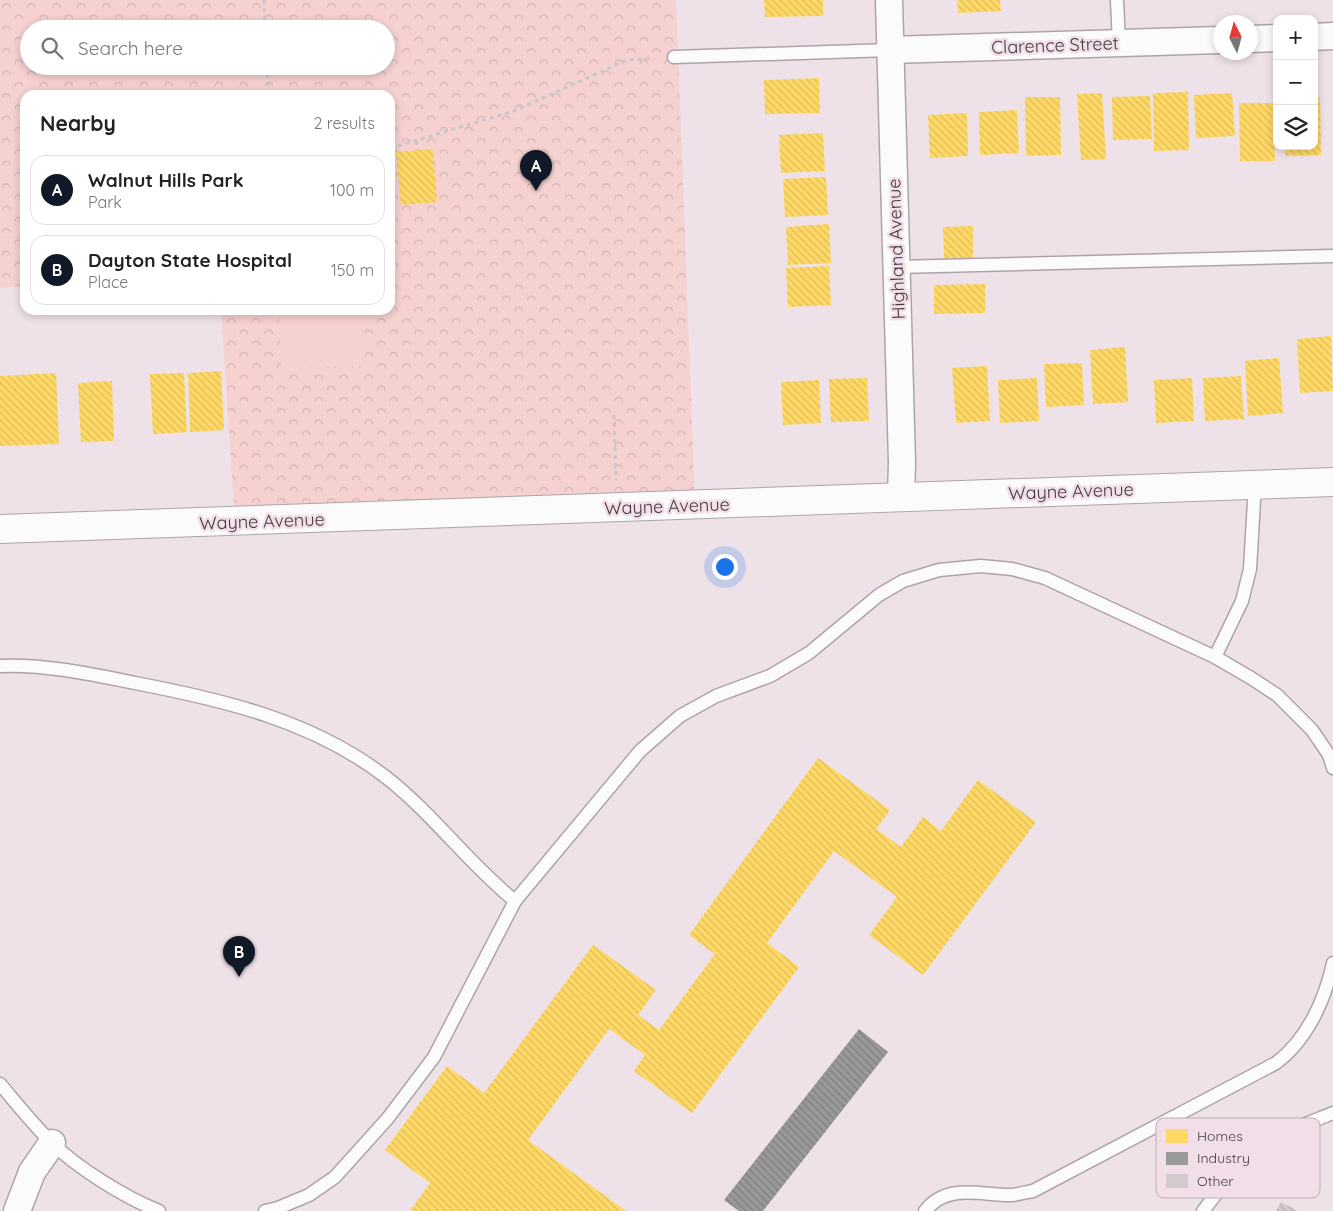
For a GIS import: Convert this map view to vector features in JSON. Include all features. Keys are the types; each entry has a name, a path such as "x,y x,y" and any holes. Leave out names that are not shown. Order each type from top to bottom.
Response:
{"main road":[{"name":"Wayne Avenue","path":"0,530 1333,482"}],"street":[{"name":"Highland Avenue","path":"889,0 902,497"},
{"path":"1318,37 1333,36"},
{"path":"1258,39 1273,38"},
{"name":"Clarence Street","path":"890,50 1213,40"},
{"path":"17,1211 32,1172 52,1143"}],"lane":[{"path":"1117,0 1119,43"},
{"path":"674,57 890,50"},
{"path":"896,266 1333,256"},
{"path":"1215,658 1242,601 1250,569 1255,484"},
{"path":"265,1211 278,1208 309,1195 335,1177 388,1118 434,1057 515,901 640,751 680,716 716,696 770,676 809,653 879,595 903,581 939,570 981,566 1012,569 1045,578 1215,658 1277,695 1312,730 1329,754 1333,768"},
{"path":"0,666 18,665 104,676 214,698 278,718 332,743 386,777 424,808 491,882 515,901"},
{"path":"1172,1118 1276,1063 1289,1054 1312,1020 1328,983 1333,963"},
{"path":"0,1084 52,1143 77,1164 144,1205 159,1211"},
{"path":"1320,1118 1333,1113"},
{"path":"924,1211 930,1204 941,1197 962,1190 1011,1195 1033,1191 1156,1126"},
{"path":"1203,1211 1213,1198"}],"path":[{"path":"264,0 265,20"},
{"path":"395,147 514,112 627,60 674,57"},
{"path":"268,75 269,90"},
{"path":"416,141 417,150"},
{"path":"614,414 617,508"}],"green space":[{"path":"0,0 676,0 695,505 235,522 221,315 395,315 395,90 20,90 20,286 0,288"},
{"path":"279,315 361,315 363,366 281,368"}],"building: Homes":[{"path":"764,0 823,0 823,16 765,17"},
{"path":"957,0 1000,0 1001,11 958,13"},
{"path":"819,78 820,113 765,114 764,80"},
{"path":"1188,92 1189,150 1154,151 1153,93"},
{"path":"1102,93 1106,159 1081,160 1077,94"},
{"path":"1232,93 1235,136 1196,138 1194,95"},
{"path":"1150,96 1152,139 1113,140 1112,97"},
{"path":"1025,97 1060,97 1061,155 1026,156"},
{"path":"1318,97 1320,97 1321,155 1285,156 1285,150 1318,150"},
{"path":"1239,103 1273,103 1273,150 1275,150 1275,161 1240,161"},
{"path":"1017,110 1019,153 980,155 979,112"},
{"path":"967,113 968,156 930,158 928,115"},
{"path":"823,133 825,171 781,173 779,135"},
{"path":"433,149 437,202 401,205 396,152"},
{"path":"826,177 828,215 785,217 783,179"},
{"path":"829,224 831,263 788,265 786,227"},
{"path":"973,226 973,258 944,259 943,227"},
{"path":"829,266 831,305 788,307 786,268"},
{"path":"985,284 985,313 934,314 934,285"},
{"path":"1331,336 1333,391 1300,393 1297,339"},
{"path":"1125,347 1128,402 1093,404 1090,350"},
{"path":"1279,358 1283,413 1248,416 1245,361"},
{"path":"1082,363 1084,405 1046,407 1044,364"},
{"path":"987,366 990,421 956,423 952,368"},
{"path":"221,371 224,430 190,432 188,373"},
{"path":"56,373 59,444 0,446 0,376"},
{"path":"184,373 187,432 153,434 150,374"},
{"path":"1241,376 1244,419 1205,421 1203,378"},
{"path":"867,378 869,421 831,422 829,379"},
{"path":"1037,378 1039,421 1000,423 998,380"},
{"path":"1192,378 1194,421 1156,423 1154,380"},
{"path":"819,380 821,423 783,425 781,382"},
{"path":"112,381 114,441 81,442 78,383"},
{"path":"818,758 890,810 876,829 901,847 923,817 941,831 978,780 1036,822 923,975 869,935 897,897 834,851 767,943 799,967 692,1113 634,1071 645,1055 609,1029 528,1140 626,1211 410,1211 430,1183 385,1150 447,1066 484,1093 593,945 656,990 638,1015 659,1030 715,954 689,935"}],"building: Industry":[{"path":"859,1029 888,1052 763,1211 739,1211 724,1200"}],"building: Other":[{"path":"1281,1202 1298,1211 1276,1211"}],"place":[{"name":"Walnut Hills Park","path":"536,191"},
{"name":"Dayton State Hospital","path":"239,977"}]}
